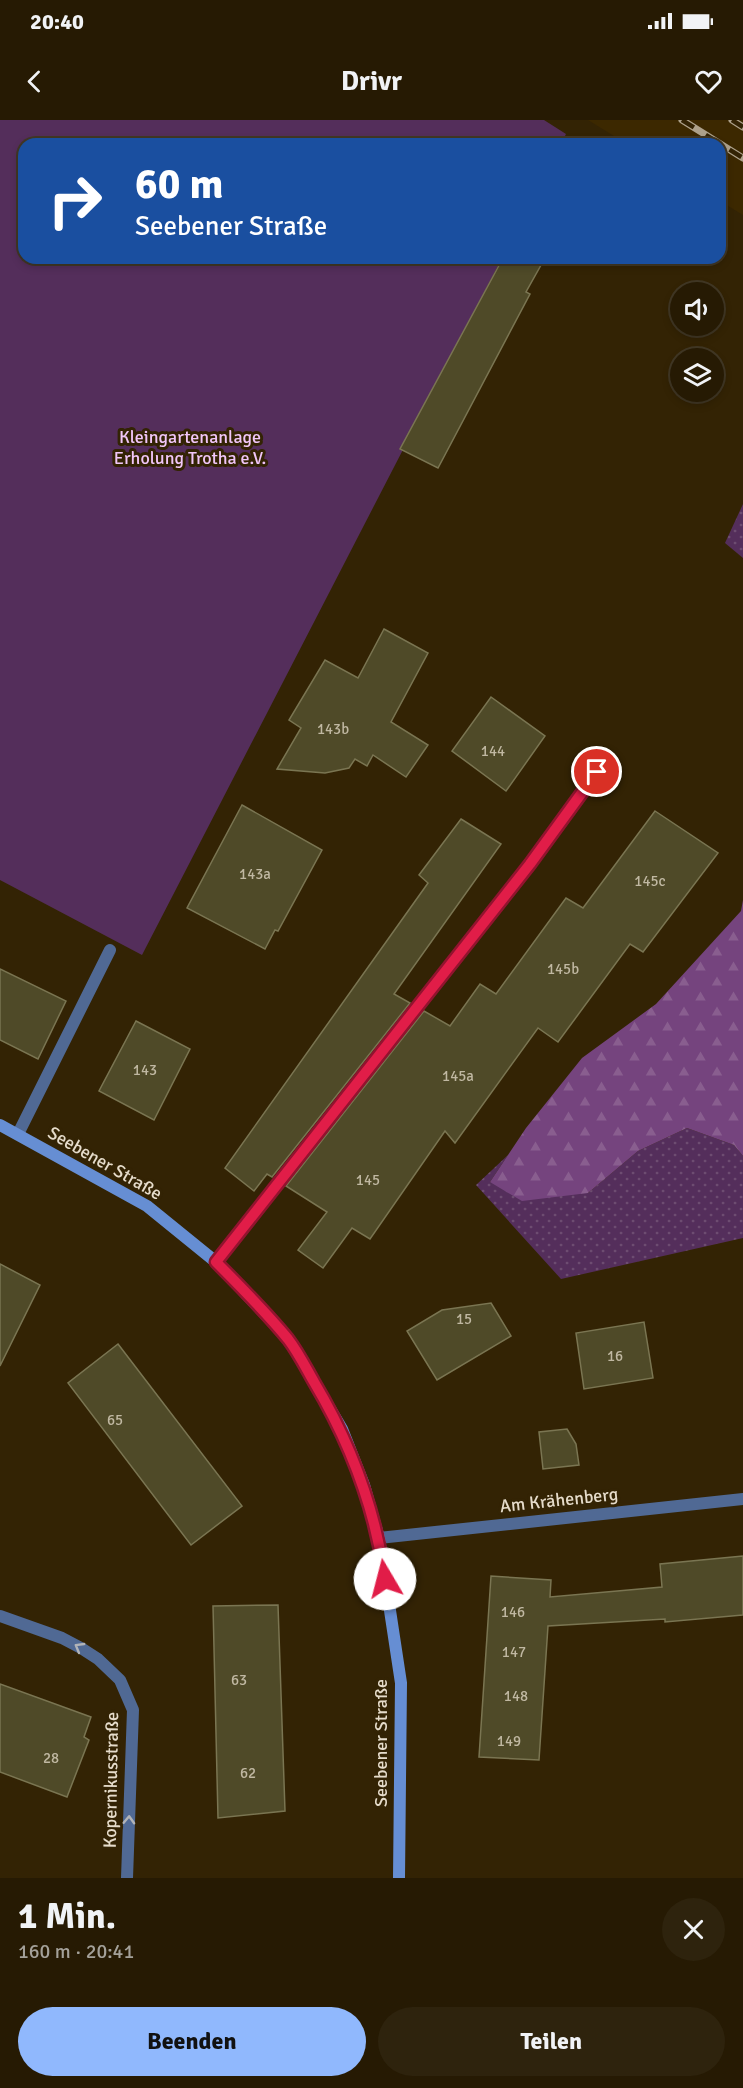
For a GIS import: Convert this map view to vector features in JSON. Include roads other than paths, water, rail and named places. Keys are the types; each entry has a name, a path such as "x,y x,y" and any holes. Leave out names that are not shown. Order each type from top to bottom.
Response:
{"street":[{"path":"216,1262 530,864 597,772"},
{"path":"18,1134 111,950"},
{"name":"Seebener Straße","path":"0,1125 147,1206 216,1262 290,1341 342,1429 364,1485 379,1538 400,1683 399,1878"},
{"name":"Am Krähenberg","path":"379,1538 743,1500"},
{"name":"Kopernikusstraße","path":"0,1616 72,1643 98,1659 120,1680 133,1710 127,1878"}],"railway":[{"path":"682,120 711,138"},
{"path":"732,120 743,127"},
{"path":"726,147 743,158"}],"park label":[{"name":"Kleingartenanlage Erholung Trotha e.V.","path":"190,447"}]}
